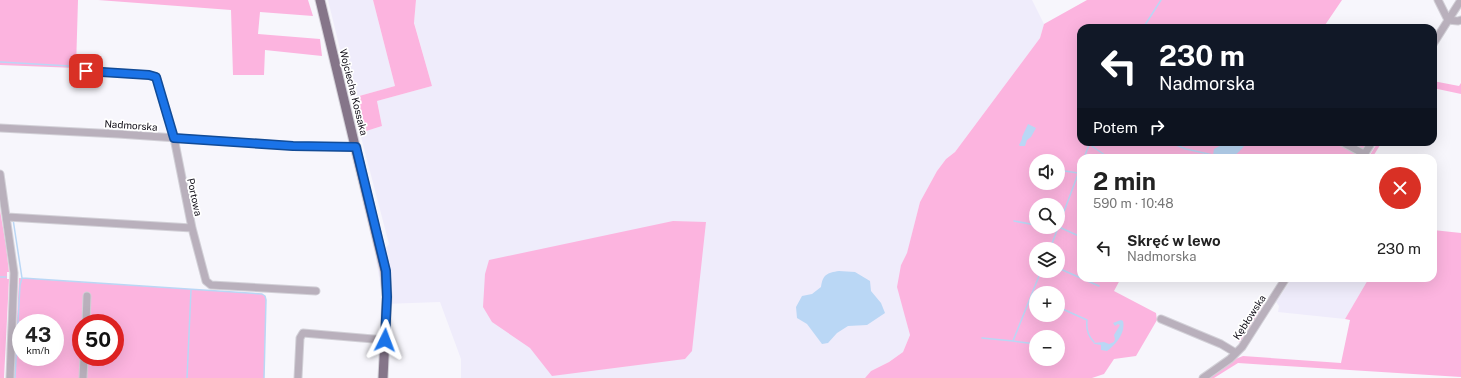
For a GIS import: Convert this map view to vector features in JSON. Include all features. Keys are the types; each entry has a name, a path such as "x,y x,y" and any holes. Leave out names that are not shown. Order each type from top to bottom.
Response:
{"main road":[{"name":"Wojciecha Kossaka","path":"320,0 386,271 387,297 382,378"}],"street":[{"path":"1438,0 1448,20"},
{"path":"1437,38 1460,0"},
{"path":"1448,20 1461,20"},
{"name":"Portowa","path":"86,71 149,75 156,77 174,138 192,228 206,281 211,285 255,289 316,291"},
{"name":"Nadmorska","path":"0,128 293,146 356,147"},
{"path":"1348,146 1360,154"},
{"path":"0,174 14,273 10,378"},
{"path":"6,217 192,228"},
{"name":"Kębłowska","path":"1203,378 1224,364 1236,353 1283,282"},
{"path":"86,314 87,296"},
{"path":"1161,319 1221,344 1236,353"},
{"path":"298,378 300,338 303,333 385,340"},
{"path":"83,378 84,366"}],"shaded area":[{"path":"0,0 78,0 76,68 0,65"},
{"path":"98,0 308,0 313,16 260,12 258,34 320,39 322,56 265,50 264,75 233,75 231,10"},
{"path":"328,0 373,0 395,86 352,98"},
{"path":"373,0 416,0 414,23 432,86 377,101 382,126 360,133 352,98 395,86"},
{"path":"416,0 1032,0 1044,24 1040,38 955,152 946,159 937,171 920,202 907,254 901,265 905,315 910,335 903,352 889,362 871,371 865,378 461,378 461,359 440,302 384,304 376,260 389,244 360,133 382,126 377,101 432,86 414,22"},
{"path":"1087,0 1342,0 1326,24 1077,24 1077,146 1364,146 1360,154 1077,154 1077,282 1119,282 1114,291 1156,313 1157,320 1136,356 1114,359 1104,374 1092,378 865,378 871,371 889,362 903,352 910,335 897,287 901,265 907,253 920,202 937,171 946,159 955,152 1040,38 1044,24"},
{"path":"1437,82 1459,86 1461,83 1461,94 1437,89"},
{"path":"1376,146 1380,146 1374,154 1370,154"},
{"path":"0,210 9,272 7,272 7,279 9,279 4,378 0,378"},
{"path":"673,221 706,222 692,351 685,359 552,376 530,348 492,322 483,307 485,274 489,260"},
{"path":"1437,230 1461,233 1461,377 1238,363 1214,378 1208,378 1233,360 1243,356 1341,363 1350,320 1345,319 1367,282 1437,282"},
{"path":"19,278 262,294 265,296 266,300 264,378 14,378 15,366 64,366 64,314 17,314"},
{"path":"1289,282 1367,282 1345,319 1278,312 1279,306 1276,302"},
{"path":"1263,301 1263,308 1241,343 1238,341"}],"water":[{"path":"1028,124 1036,128 1031,137 1027,140 1025,146 1020,146 1019,145"},
{"path":"1220,146 1244,146 1236,154 1213,154 1214,149"},
{"path":"839,271 855,272 870,281 871,291 881,303 885,313 867,325 848,326 837,333 828,343 822,344 807,324 797,318 796,307 802,296 812,294 821,287 823,279 826,275"},
{"path":"1121,320 1123,321 1124,325 1123,330 1116,342 1107,351 1101,350 1101,345 1093,343 1104,342 1109,344 1114,342 1114,335 1120,325 1118,324 1115,326 1113,323"}],"waterway":[{"path":"1146,24 1161,0"},
{"path":"0,62 105,68"},
{"path":"1086,154 1088,146"},
{"path":"1092,146 1103,154"},
{"path":"1179,146 1208,154"},
{"path":"1065,171 1077,173"},
{"path":"1053,242 1077,177"},
{"path":"13,219 22,278 20,285 15,378"},
{"path":"1014,221 1029,224"},
{"path":"1065,230 1077,235"},
{"path":"1065,271 1077,276"},
{"path":"0,277 6,277"},
{"path":"22,278 262,294 265,296 266,300 264,378"},
{"path":"1029,343 1013,341 1038,278"},
{"path":"1090,282 1099,286"},
{"path":"187,378 191,290"},
{"path":"1065,310 1087,320 1088,332 1094,342"},
{"path":"982,338 1013,341"}],"route":[{"path":"86,71 149,75 156,77 174,138 293,146 356,147 386,271 387,297 385,340"}]}
